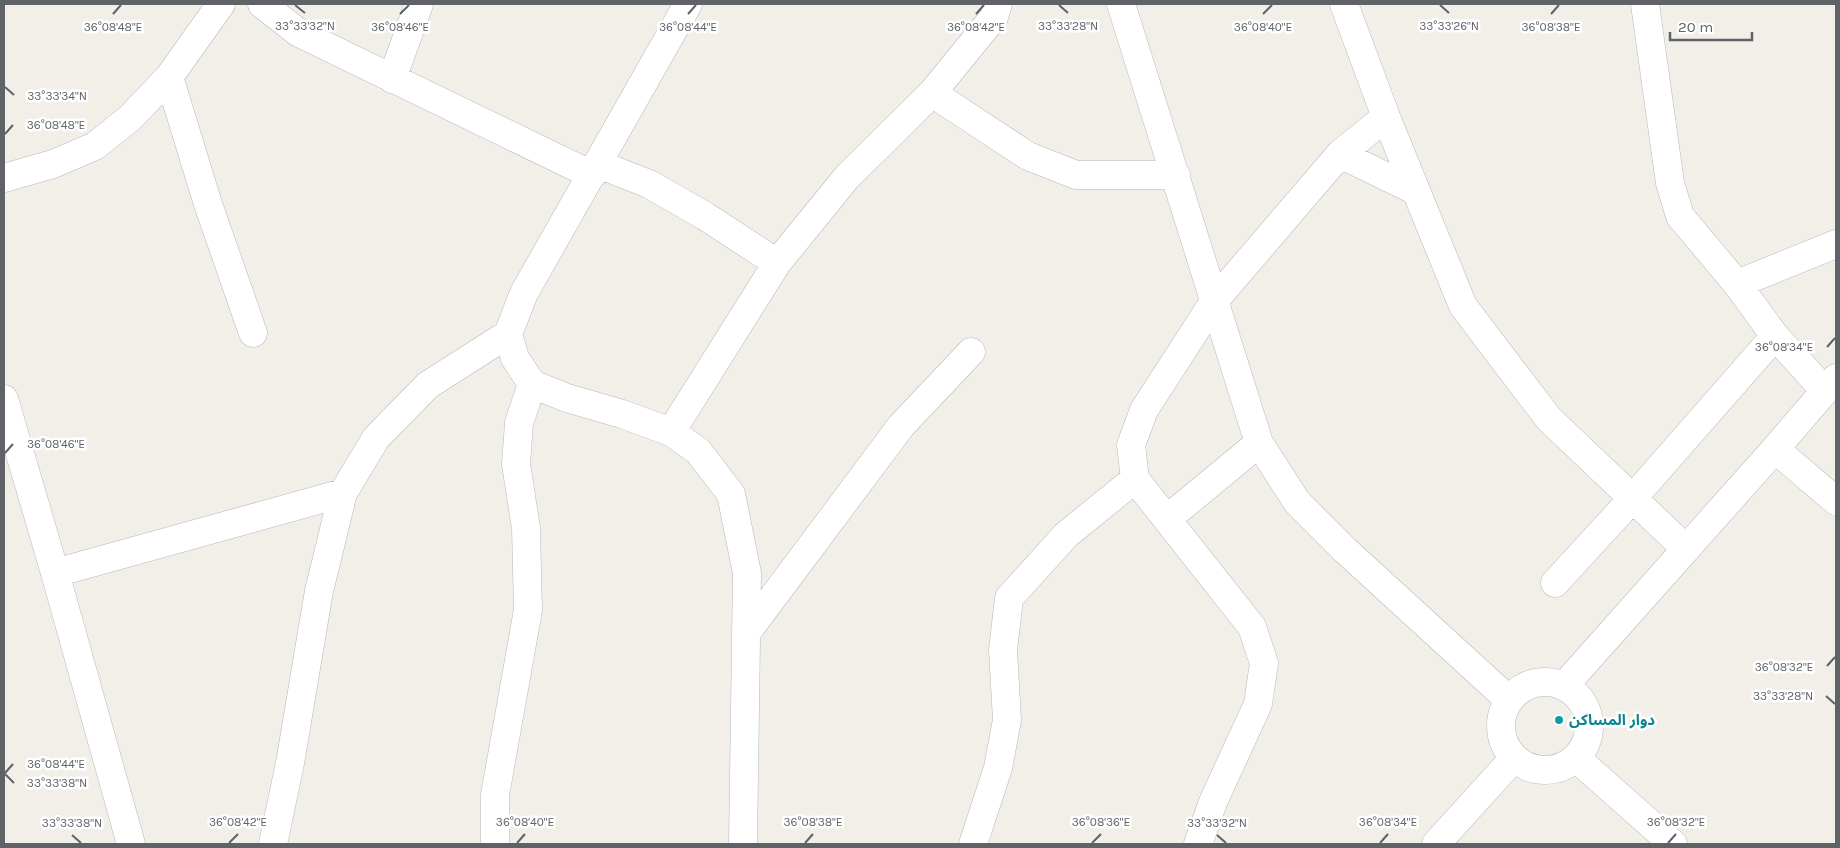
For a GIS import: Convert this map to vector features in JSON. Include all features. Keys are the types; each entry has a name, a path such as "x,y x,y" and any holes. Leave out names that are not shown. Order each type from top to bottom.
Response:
{"street":[{"path":"4,178 53,164 95,146 130,118 169,77 221,4"},
{"path":"262,4 299,33 392,80 595,170 649,184 706,216 777,263"},
{"path":"392,80 418,4"},
{"path":"274,844 290,763 319,591 343,493 376,438 428,386 508,334 524,293 688,4"},
{"path":"671,432 777,263 847,177 932,93 994,16 998,4"},
{"path":"1121,4 1216,300 1259,443 1297,502 1345,550 1509,700"},
{"path":"1344,4 1386,117 1463,306 1549,419 1686,549"},
{"path":"1564,686 1831,385 1775,336 1737,284 1680,216 1670,183 1645,4"},
{"path":"169,77 208,204 253,333"},
{"path":"932,93 1028,156 1076,175 1176,175"},
{"path":"1198,844 1213,802 1258,704 1264,663 1252,627 1135,479 1131,445 1144,410 1216,300 1340,154 1386,117"},
{"path":"1340,154 1416,191"},
{"path":"1737,284 1836,244"},
{"path":"508,334 515,358 532,384 567,398 622,414 671,432 698,452 732,494 747,573 743,844"},
{"path":"1554,584 1633,498 1775,336"},
{"path":"747,632 901,426 971,352"},
{"path":"495,844 494,795 528,610 526,528 516,464 520,423 532,384"},
{"path":"4,399 55,573 130,844"},
{"path":"1168,519 1259,443"},
{"path":"1776,449 1836,501"},
{"path":"973,844 998,768 1007,720 1003,650 1009,598 1066,535 1135,479"},
{"path":"55,573 343,493"},
{"path":"1549,682 1564,686 1575,694 1584,705 1589,719 1589,733 1585,747 1576,758 1565,766 1552,770 1539,770 1525,766 1514,758 1506,748 1500,723 1503,711 1509,700 1520,689 1534,683 1549,682"},
{"path":"1436,844 1514,758"},
{"path":"1576,758 1661,840"}],"place":[{"name":"دوار المساكن","path":"1559,720"}]}
